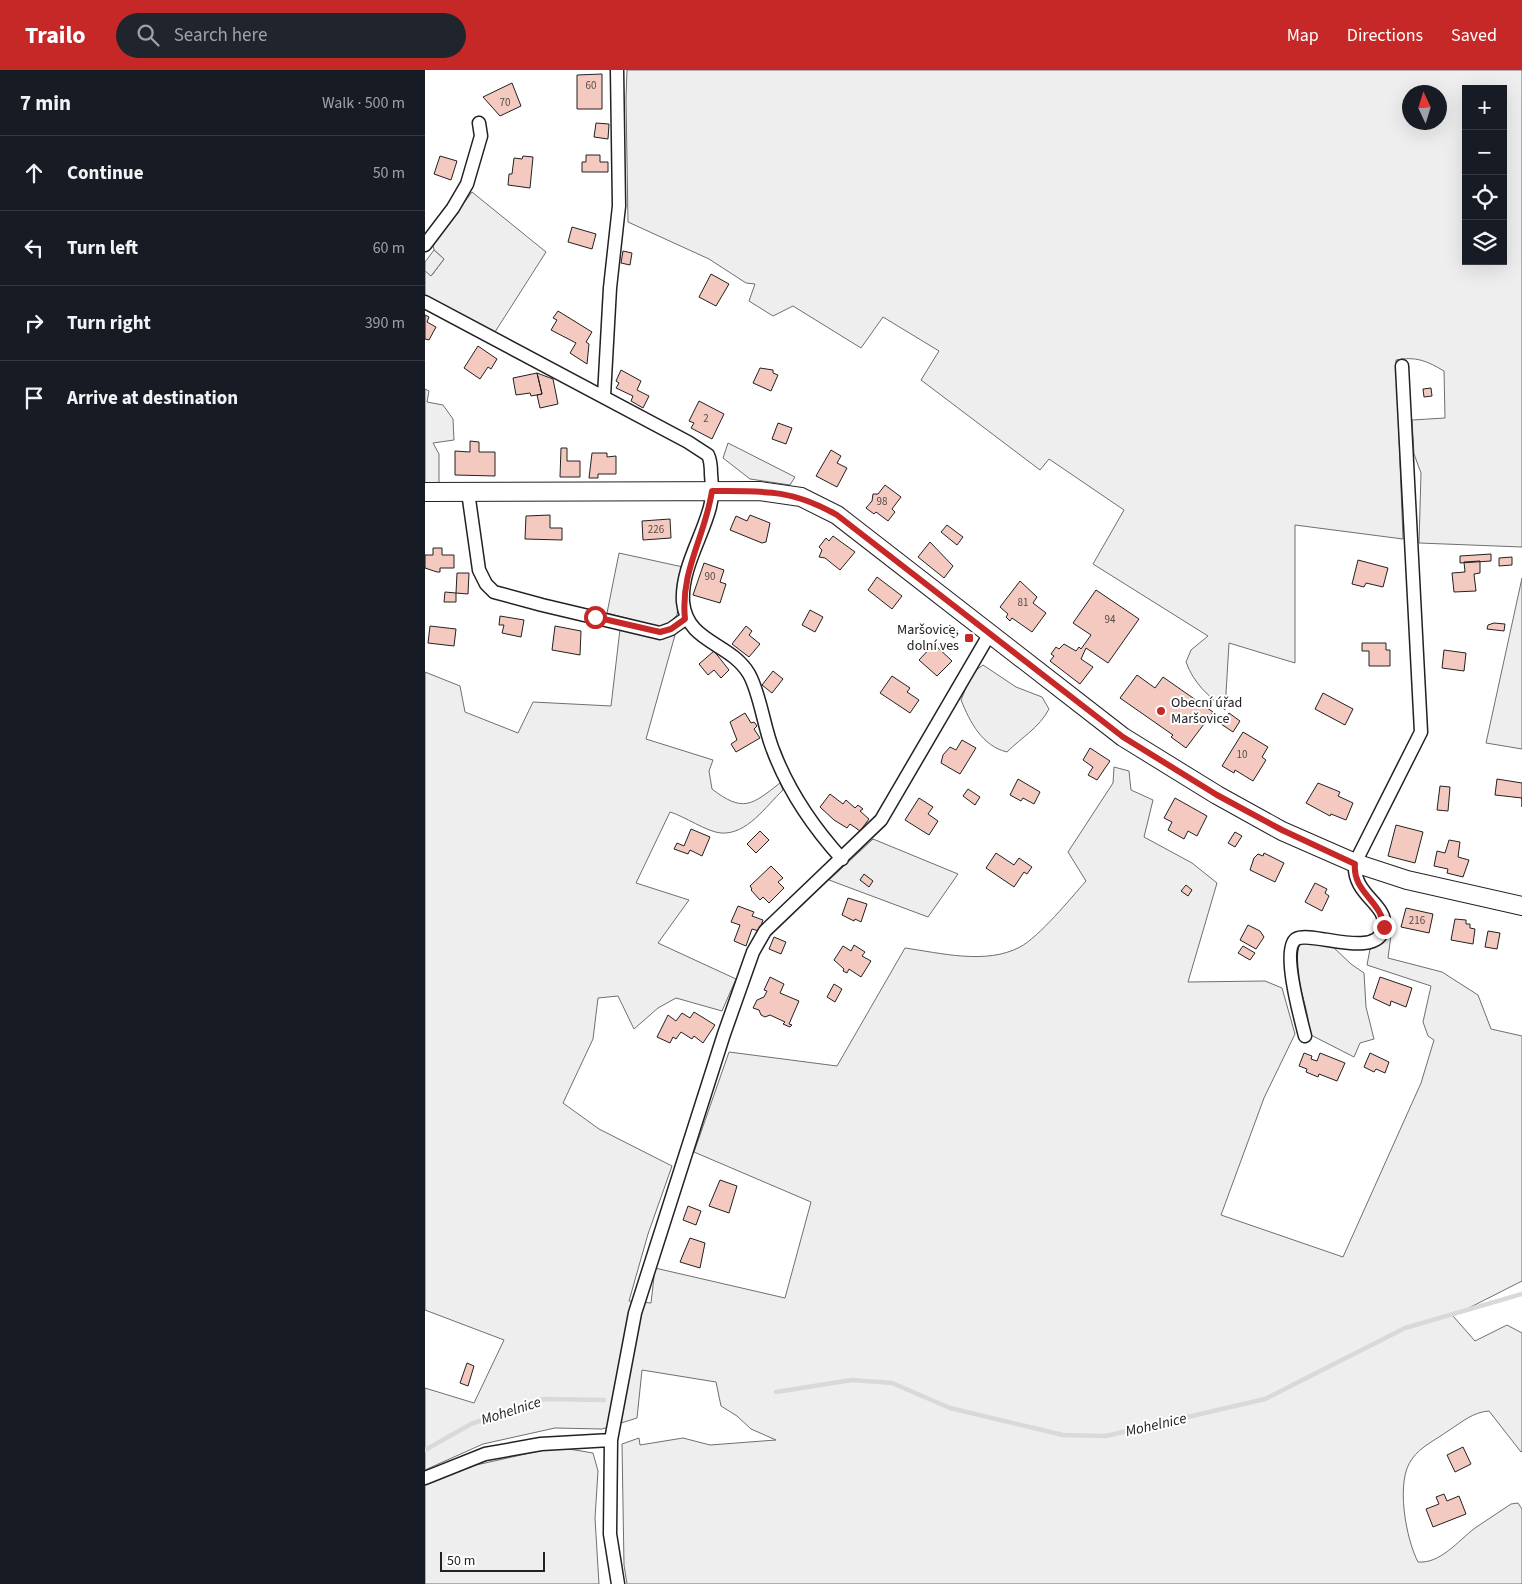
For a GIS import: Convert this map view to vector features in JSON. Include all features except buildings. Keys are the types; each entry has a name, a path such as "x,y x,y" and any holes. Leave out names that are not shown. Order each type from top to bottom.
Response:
{"main road":[{"path":"425,492 712,491 782,493 819,504 861,533 989,635 1123,737 1172,768 1282,830 1355,864 1407,880 1522,906"}],"street":[{"path":"604,396 610,288 619,206 617,70"},
{"path":"425,245 453,208 467,184 481,136 479,123"},
{"path":"425,302 604,396 704,451 710,458 712,491 710,508 687,574 683,599 685,619 700,636 735,656 750,676 773,750 791,789 828,843 841,858"},
{"path":"1305,1036 1291,968 1290,952 1293,942 1298,938 1312,937 1341,944 1354,943 1376,939 1384,927 1383,917 1359,887 1356,879 1355,864 1421,732 1402,366"},
{"path":"468,492 479,570 486,584 494,592 660,632 671,629 685,619"},
{"path":"618,1584 610,1534 611,1440 635,1314 724,1034 753,952 765,931 881,820 989,635"},
{"path":"425,1478 485,1454 541,1444 611,1440"}],"shaded area":[{"path":"627,70 1522,70 1522,547 1419,543 1421,473 1414,454 1412,420 1445,418 1444,371 1421,360 1396,360 1403,539 1295,525 1295,663 1229,643 1225,710 1197,683 1186,662 1191,650 1208,636 1093,564 1124,510 1049,459 1040,470 921,380 939,351 883,317 861,348 793,306 773,316 749,301 755,284 746,283 709,259 628,222"},
{"path":"472,192 546,252 495,332 425,296 425,271 432,275 444,259 434,250 433,245"},
{"path":"434,250 444,259 431,276 425,271 425,262"},
{"path":"425,389 429,391 427,402 443,405 453,419 454,440 433,443 439,454 439,483 425,483"},
{"path":"728,443 795,477 790,485 750,479 723,458"},
{"path":"619,553 683,567 677,615 667,625 660,627 607,613"},
{"path":"1522,578 1522,749 1486,743"},
{"path":"620,629 661,636 675,635 646,739 713,760 709,771 712,789 732,801 747,803 754,801 780,783 783,790 748,824 730,832 715,832 670,812 636,883 689,900 658,943 736,979 722,1011 676,998 658,1008 634,1029 618,996 598,998 593,1039 563,1103 599,1129 672,1166 648,1234 629,1301 651,1303 655,1268 785,1298 811,1202 694,1152 729,1052 837,1066 905,948 948,955 978,957 1007,952 1028,942 1055,917 1086,881 1068,852 1113,783 1114,767 1129,771 1131,790 1153,800 1144,837 1192,863 1217,883 1188,982 1265,981 1282,988 1295,1034 1264,1098 1221,1215 1343,1257 1421,1083 1434,1040 1428,1036 1423,1022 1431,986 1367,965 1370,949 1391,935 1388,958 1442,972 1478,995 1491,1029 1522,1036 1522,1281 1453,1316 1475,1341 1507,1325 1522,1333 1522,1451 1489,1411 1478,1413 1463,1421 1415,1455 1407,1469 1403,1495 1406,1525 1418,1562 1426,1562 1441,1556 1475,1528 1511,1504 1518,1503 1522,1509 1522,1584 627,1584 624,1565 622,1444 639,1438 640,1445 683,1438 710,1445 776,1440 751,1429 737,1416 721,1406 716,1382 642,1370 637,1418 602,1429 555,1428 483,1444 425,1470 425,1388 474,1403 504,1340 425,1310 425,672 460,686 465,712 518,733 533,702 611,706"},
{"path":"983,665 1016,687 1042,697 1049,709 1035,727 1007,752 998,749 984,739 968,717 961,700 972,673"},
{"path":"873,839 958,874 928,917 829,880"},
{"path":"1301,943 1331,945 1351,964 1364,973 1366,1007 1374,1039 1360,1043 1354,1057 1309,1034 1307,1012 1298,975 1297,952"},
{"path":"557,1447 593,1453 598,1471 595,1518 599,1584 425,1584 425,1484 476,1465"}],"waterway":[{"name":"Mohelnice","path":"776,1392 852,1380 892,1383 950,1408 1063,1435 1106,1436 1265,1399 1405,1328 1522,1294"},
{"name":"Mohelnice","path":"425,1450 471,1424 544,1399 604,1400"}],"place":[{"name":"Maršovice, dolní ves","path":"969,638"},
{"name":"Obecní úřad Maršovice","path":"1161,711"}],"route":[{"path":"595,617 660,632 671,629 685,619 683,599 687,574 710,508 712,491 782,493 819,504 861,533 989,635 1123,737 1217,795 1282,830 1355,864 1354,871 1359,887 1377,906 1383,917 1384,927"}]}
